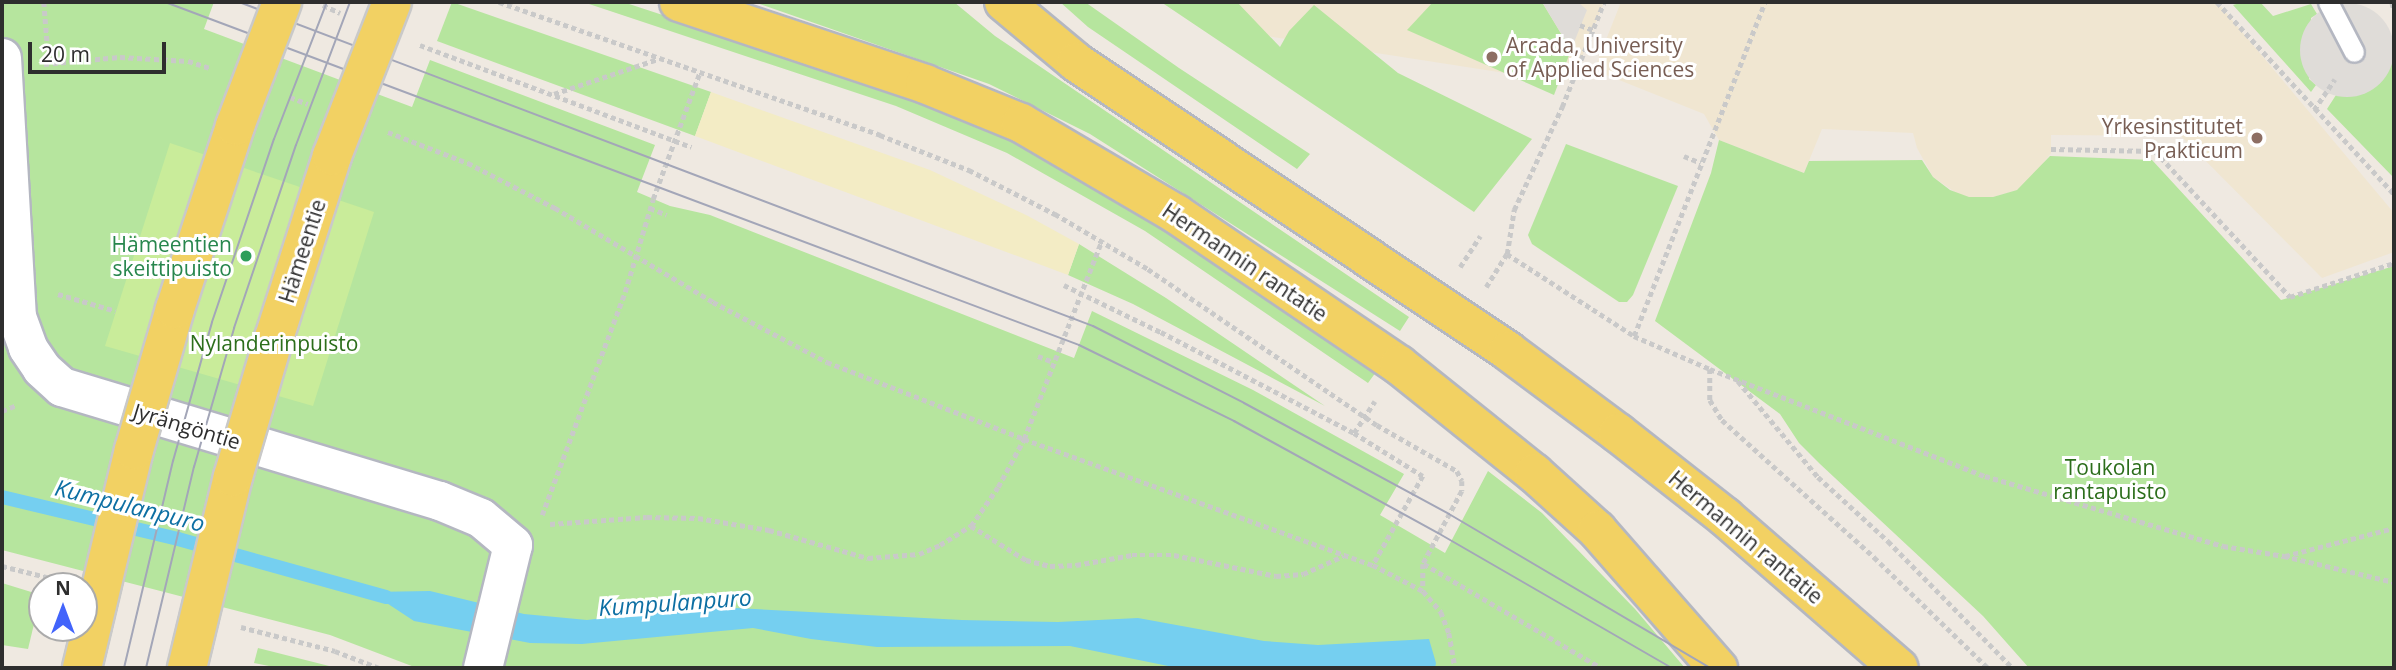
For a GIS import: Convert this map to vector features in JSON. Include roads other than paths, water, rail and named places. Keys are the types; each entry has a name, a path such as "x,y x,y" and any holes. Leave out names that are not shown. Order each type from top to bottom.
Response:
{"main road":[{"path":"82,668 134,450 171,322 235,126 282,2"},
{"name":"Hämeentie","path":"187,668 233,477 274,338 332,156 392,2"},
{"name":"Hermannin rantatie","path":"678,2 925,84 1021,123 1175,214 1399,365 1534,473 1597,530 1718,668"},
{"name":"Hermannin rantatie","path":"1004,2 1076,62 1508,351 1725,517 1899,668"}],"street":[{"name":"Jyrängöntie","path":"2,58 14,281 21,332 42,369 62,387 440,500 481,518 513,545 484,664"}],"lane":[{"path":"2329,2 2354,52"}],"water":[{"path":"430,591 524,614 587,620 698,606 962,620 1058,622 1138,618 1264,641 1318,645 1429,639 1436,663 1435,668 1178,668 1070,646 877,647 753,628 582,644 530,643 414,621 370,592"}],"waterway":[{"name":"Kumpulanpuro","path":"2,497 178,539 386,597"}],"tram line":[{"path":"165,2 1079,345 1234,421 1438,533 1672,668"},
{"path":"239,2 1093,326 1244,403 1449,514 1710,668"},
{"path":"124,668 173,461 212,322 274,139 327,2"},
{"path":"146,668 194,467 234,328 296,145 350,2"}],"place":[{"name":"Arcada, University of Applied Sciences","path":"1492,57"},
{"name":"Yrkesinstitutet Prakticum","path":"2257,138"},
{"name":"Hämeentien skeittipuisto","path":"246,256"}],"park label":[{"name":"Nylanderinpuisto","path":"274,343"},
{"name":"Toukolan rantapuisto","path":"2110,479"}]}
